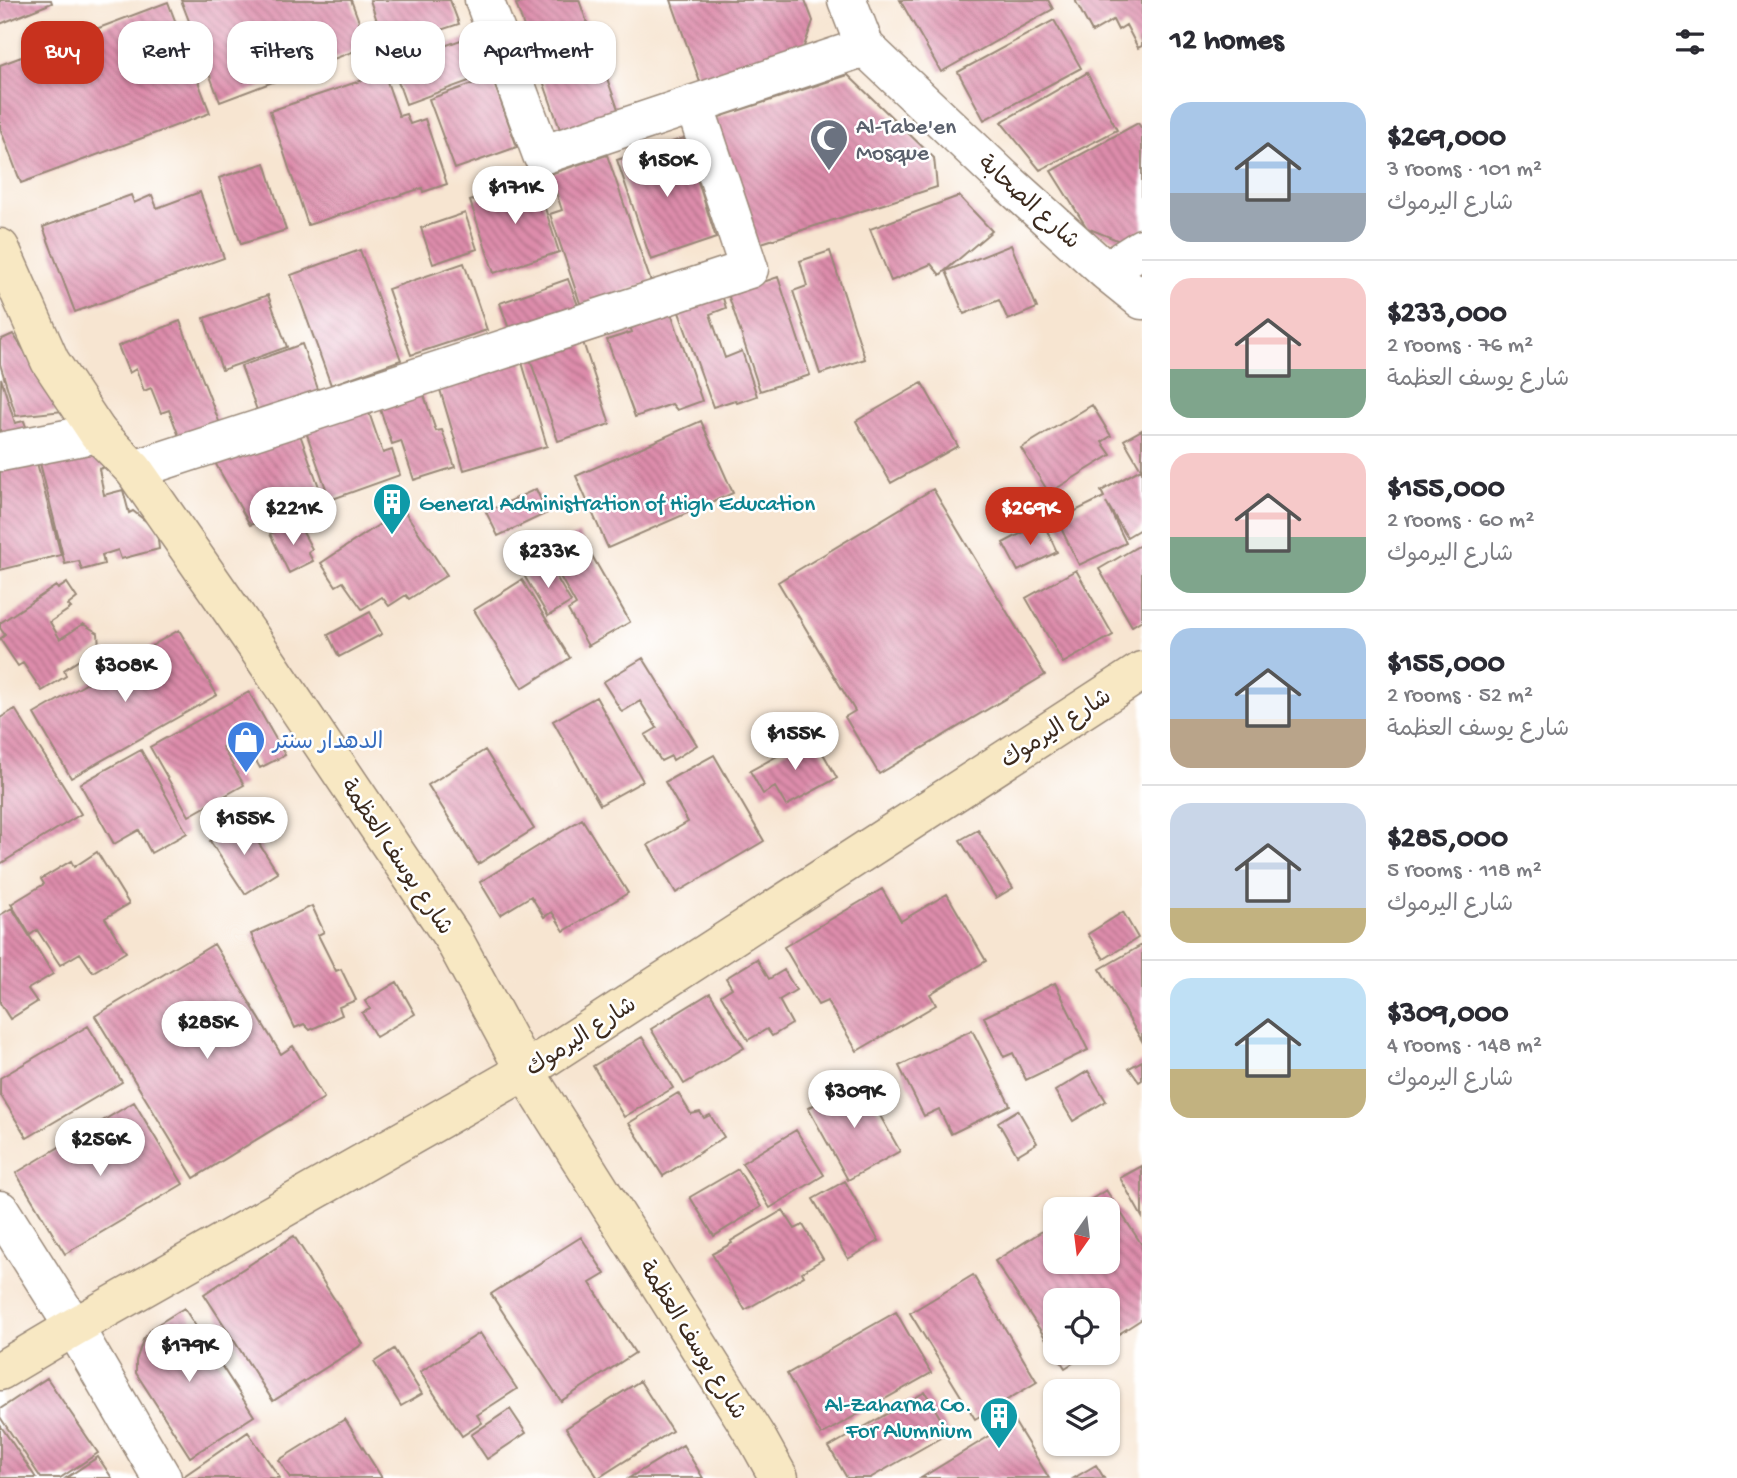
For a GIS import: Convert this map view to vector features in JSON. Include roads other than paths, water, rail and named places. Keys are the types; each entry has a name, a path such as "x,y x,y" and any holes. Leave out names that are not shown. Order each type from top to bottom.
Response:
{"street":[{"path":"484,0 542,155 866,47"},
{"name":"شارع الصحابة","path":"847,0 866,47 1003,178 1142,300"},
{"path":"134,470 749,269 694,104"},
{"name":"شارع يوسف العظمة","path":"0,248 50,361 98,433 134,470 256,644 453,938 525,1071 758,1440 779,1478"},
{"path":"1106,271 1142,248"},
{"path":"0,452 98,433"},
{"name":"شارع اليرموك","path":"0,1371 525,1071 1142,670"},
{"path":"0,1210 74,1327 162,1478"}],"place":[{"name":"Al-Tabe'en Mosque","path":"829,172"},
{"name":"General Administration of High Education","path":"392,536"},
{"name":"الدهدار سنتر","path":"246,774"},
{"name":"Al-Zaharna Co. For Alumnium","path":"999,1450"}]}
